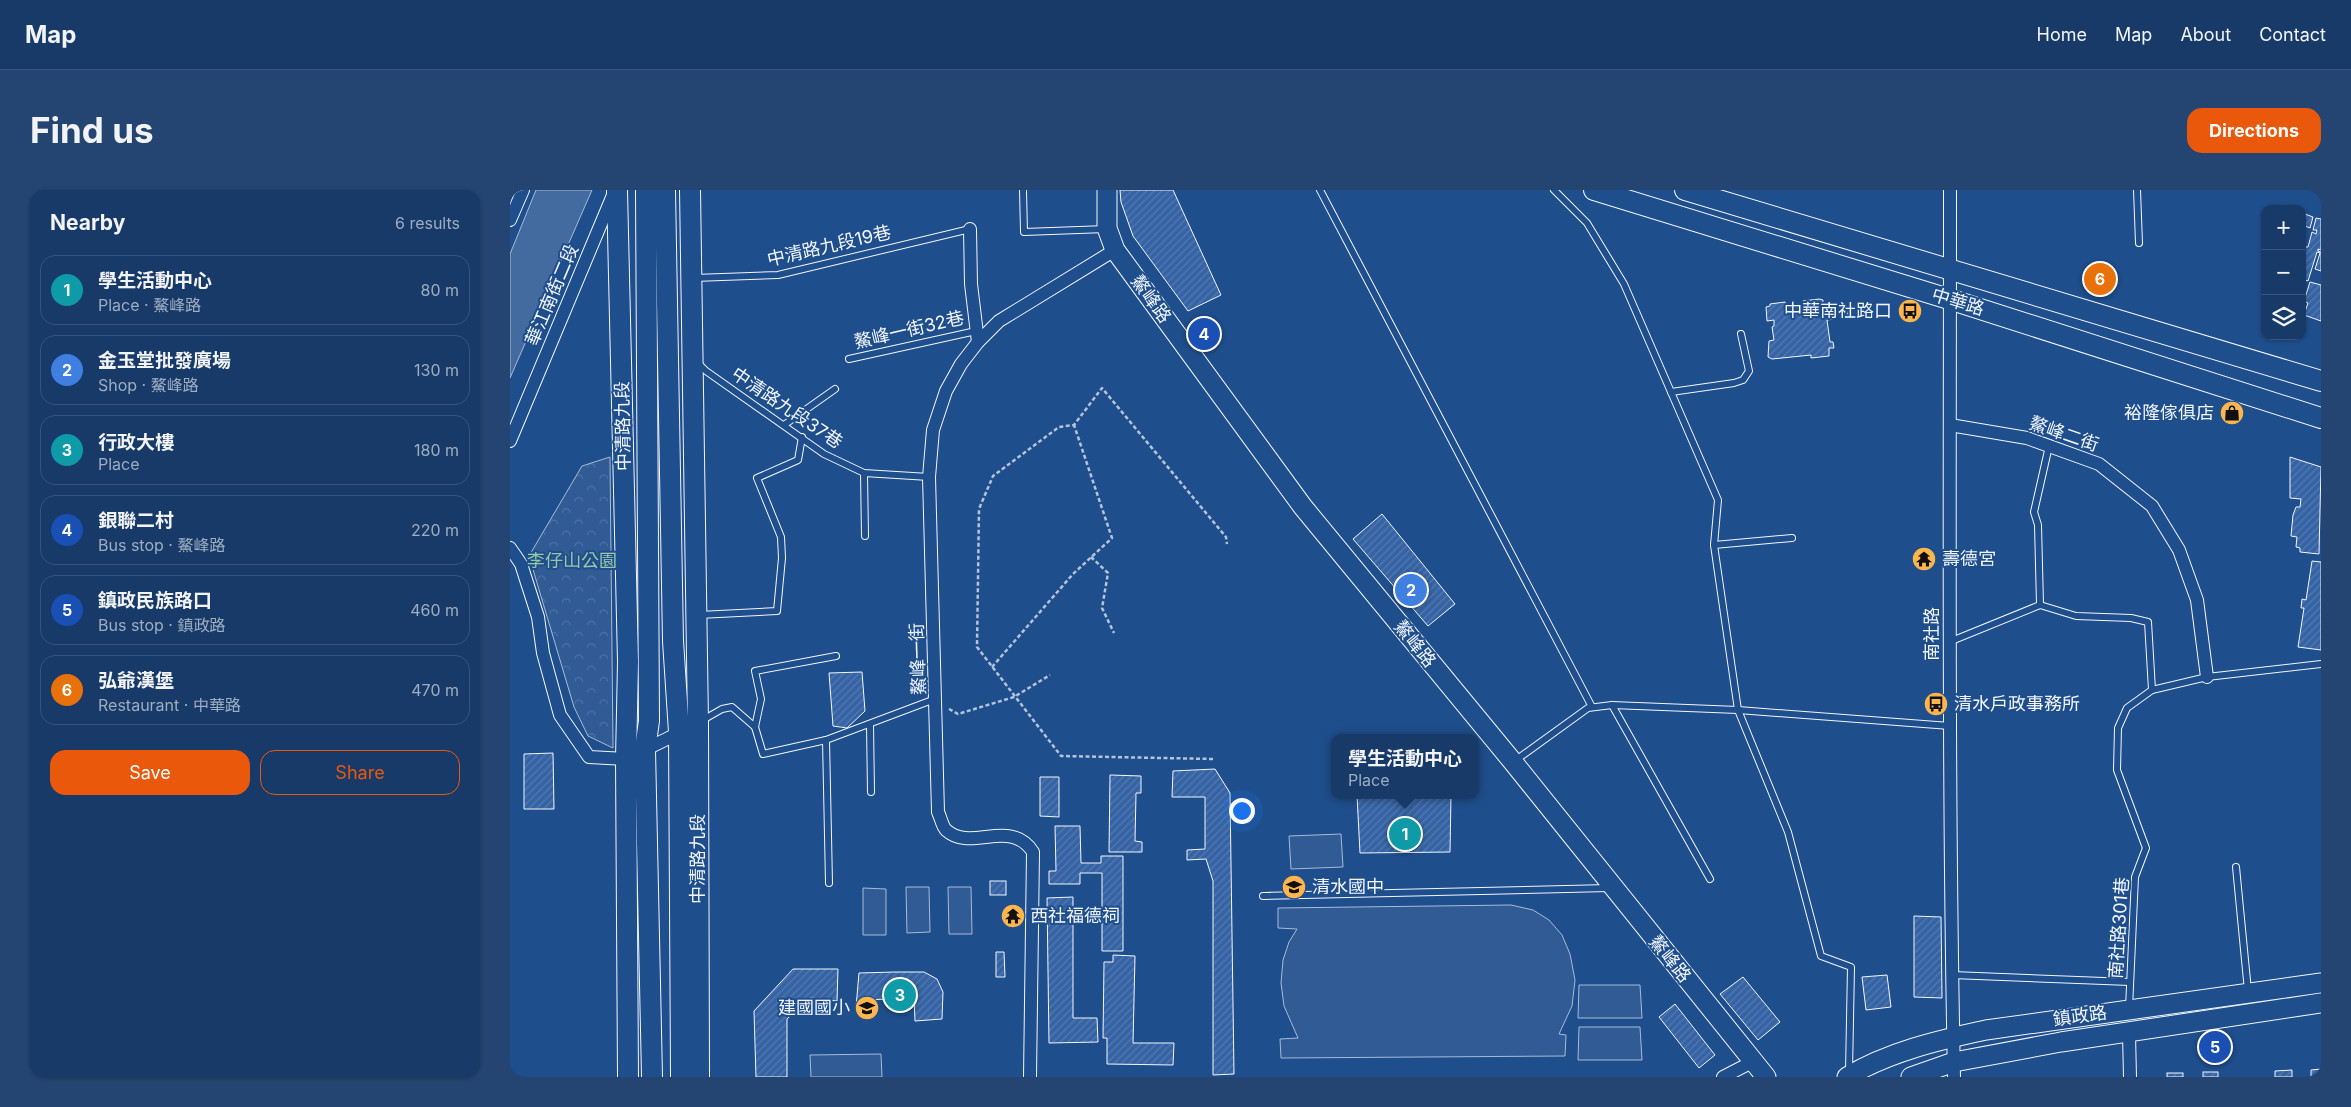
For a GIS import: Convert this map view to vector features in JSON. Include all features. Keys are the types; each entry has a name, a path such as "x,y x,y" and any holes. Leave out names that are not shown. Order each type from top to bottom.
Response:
{"main road":[{"name":"中清路九段","path":"616,190 628,662 626,758 628,1077"},
{"name":"中清路九段","path":"646,190 649,721 645,749 652,1077"},
{"name":"中清路九段","path":"665,190 673,641 679,732 681,1077"},
{"name":"中清路九段","path":"690,190 698,723 699,1077"},
{"name":"中華路","path":"1594,190 1952,300 2321,418"},
{"name":"中華路","path":"1685,190 2321,381"},
{"name":"中清路九段","path":"679,732 696,640"},
{"name":"中清路九段","path":"628,662 645,749"}],"street":[{"path":"510,220 523,190"},
{"name":"華江南街二段","path":"510,441 616,190"},
{"name":"鰲峰路","path":"1107,190 1107,228 1115,250 1303,507 1513,762 1766,1077"},
{"name":"南社路","path":"1950,190 1952,300 1949,642 1952,1038 1954,1070"},
{"path":"970,229 971,284 977,337"},
{"name":"鰲峰一街","path":"1030,1077 1033,852 1026,841 1014,836 958,837 945,830 938,812 929,477 933,430 946,391 977,337 1115,250"},
{"name":"鰲峰二街","path":"1950,425 2027,438 2099,464 2152,506 2179,550 2197,600 2207,677"},
{"path":"510,548 521,564 538,617 543,653 560,715 588,757 626,758 698,723"},
{"name":"鎮政路","path":"1848,1076 1887,1057 1986,1030 2248,992 2321,984"},
{"name":"鎮政路","path":"1912,1077 1954,1070 2061,1042 2129,1034 2321,1003"},
{"name":"鎮政路","path":"2129,1034 2130,1077"},
{"path":"1723,1077 1754,1061"}],"lane":[{"path":"1023,190 1024,232 1107,228"},
{"path":"1320,190 1592,707"},
{"path":"1554,190 1587,223 1624,284 1718,500 1714,545 1738,710 1788,832 1821,956 1851,967 1848,1076"},
{"path":"2137,190 2139,243"},
{"name":"中清路九段19巷","path":"692,278 778,274 970,229"},
{"path":"1671,392 1734,384 1743,380 1749,371 1741,334"},
{"name":"鰲峰一街32巷","path":"849,359 977,337"},
{"name":"中清路九段37巷","path":"693,358 706,371 824,454 864,474 929,477"},
{"path":"784,425 835,389"},
{"path":"696,615 777,611 782,558 781,537 757,478 798,460 802,438"},
{"path":"2040,605 2038,525 2034,512 2049,446"},
{"path":"864,474 865,536"},
{"path":"1714,545 1792,538"},
{"path":"1949,642 2040,605 2076,616 2131,618 2148,622 2152,690 2207,677 2321,664"},
{"path":"836,656 755,671 760,699 755,727 763,754 826,740 936,699"},
{"name":"南社路301巷","path":"2129,1009 2135,877 2146,848 2117,770 2118,728 2127,708 2152,690"},
{"path":"1612,705 1710,879"},
{"path":"1513,762 1570,720 1592,707 1612,705 1738,710 1950,726"},
{"path":"698,723 722,709 732,707 755,727"},
{"path":"870,724 871,792"},
{"path":"826,740 829,883"},
{"path":"2236,867 2248,992"},
{"path":"1263,896 1613,888"},
{"path":"1952,975 2130,982"}],"path":[{"path":"1213,759 1061,756 977,647 979,509 993,476 1059,427 1074,425 1102,388 1226,537 1227,544"},
{"path":"992,667 1073,574 1112,538 1074,425"},
{"path":"1092,557 1108,573 1102,608 1114,633"},
{"path":"936,699 958,714 1014,697 1050,675"}],"green space":[{"name":"李仔山公園","path":"610,457 613,748 588,736 574,707 529,556 582,466"}],"shaded area":[{"path":"536,190 592,190 510,378 510,254"},
{"path":"1341,834 1343,867 1291,869 1289,836"},
{"path":"906,887 929,887 930,932 907,933"},
{"path":"948,887 971,887 972,934 949,934"},
{"path":"863,888 886,889 886,935 863,935"},
{"path":"1511,905 1533,910 1549,920 1562,935 1570,954 1575,980 1572,1006 1559,1034 1566,1035 1565,1056 1281,1058 1280,1039 1298,1038 1284,1006 1281,983 1283,960 1289,942 1297,929 1278,928 1278,908"},
{"path":"1579,985 1640,985 1642,1018 1578,1018"},
{"path":"1579,1027 1640,1027 1642,1060 1578,1060"},
{"path":"881,1054 882,1077 811,1077 810,1055"}],"building":[{"path":"1120,190 1173,190 1221,295 1188,311 1133,236 1121,202"},
{"path":"2306,214 2313,217 2310,228 2306,226"},
{"path":"2316,218 2321,219 2321,250 2318,249 2318,251 2321,252 2321,271 2315,269 2320,253 2317,252 2308,281 2306,280 2306,247 2308,247 2312,232 2316,234 2317,230 2313,230"},
{"path":"2310,282 2321,285 2321,321 2306,316 2308,303 2306,302"},
{"path":"1823,300 1823,313 1847,310 1848,317 1846,317 1846,312 1833,314 1834,319 1827,320 1830,342 1833,342 1834,348 1829,348 1829,356 1811,358 1811,355 1772,359 1768,357 1769,341 1774,340 1772,327 1774,326 1774,320 1767,321 1766,307 1770,306 1770,304 1785,302 1786,306 1792,305 1787,304 1799,304 1801,312 1805,311 1803,301"},
{"path":"2290,457 2321,467 2319,554 2300,552 2300,548 2296,547 2297,537 2291,536 2293,515 2296,507 2300,507 2301,499 2290,498"},
{"path":"1382,514 1455,604 1428,626 1353,539"},
{"path":"2312,561 2321,562 2321,650 2298,647 2304,608 2301,608 2302,599 2306,600"},
{"path":"862,672 865,711 847,728 833,726 829,673"},
{"path":"553,753 554,809 524,809 524,754"},
{"path":"1215,769 1230,793 1234,1074 1213,1075 1213,881 1206,859 1187,860 1187,850 1205,849 1205,797 1172,797 1173,771"},
{"path":"1110,775 1141,776 1141,793 1136,793 1135,841 1142,842 1142,852 1109,852"},
{"path":"1040,777 1059,777 1059,817 1040,816"},
{"path":"1357,799 1451,799 1450,852 1360,853"},
{"path":"1055,826 1080,826 1081,863 1101,863 1101,856 1123,856 1123,951 1102,951 1102,873 1080,873 1080,884 1049,884 1049,871 1056,871"},
{"path":"990,881 1006,881 1006,895 990,895"},
{"path":"1073,897 1073,1018 1097,1018 1098,1042 1049,1043 1047,898"},
{"name":"西社福德祠","path":"1012,906 1021,910 1013,926 1004,922"},
{"path":"1914,916 1941,917 1942,998 1914,997"},
{"path":"996,952 1004,952 1005,977 996,977"},
{"path":"1113,955 1135,956 1133,1043 1174,1043 1173,1065 1107,1064 1107,1038 1103,1038 1104,962 1113,962"},
{"path":"793,969 838,969 837,1001 810,998 787,1019 787,1077 756,1077 754,1011"},
{"path":"924,972 937,979 943,992 942,1019 915,1021 914,998 865,1000 862,1010 856,1007 859,973"},
{"path":"1887,975 1891,1007 1866,1010 1862,977"},
{"path":"1743,977 1780,1022 1758,1040 1720,994"},
{"path":"1675,1004 1715,1055 1699,1068 1659,1017"},
{"path":"2321,1069 2321,1077 2311,1077 2311,1070"},
{"path":"2292,1070 2292,1077 2275,1077 2275,1071"},
{"path":"2203,1072 2218,1072 2218,1077 2203,1077"},
{"path":"2167,1073 2183,1073 2183,1077 2167,1077"}],"place":[{"name":"弘爺漢堡","path":"2100,279"},
{"name":"中華南社路口","path":"1910,311"},
{"name":"銀聯二村","path":"1204,334"},
{"name":"裕隆傢俱店","path":"2232,413"},
{"name":"壽德宮","path":"1924,559"},
{"name":"金玉堂批發廣場","path":"1411,590"},
{"name":"清水戶政事務所","path":"1936,704"},
{"name":"學生活動中心","path":"1405,834"},
{"name":"清水國中","path":"1294,887"},
{"name":"西社福德祠","path":"1013,916"},
{"name":"行政大樓","path":"900,995"},
{"name":"建國國小","path":"867,1008"},
{"name":"鎮政民族路口","path":"2215,1047"}]}
